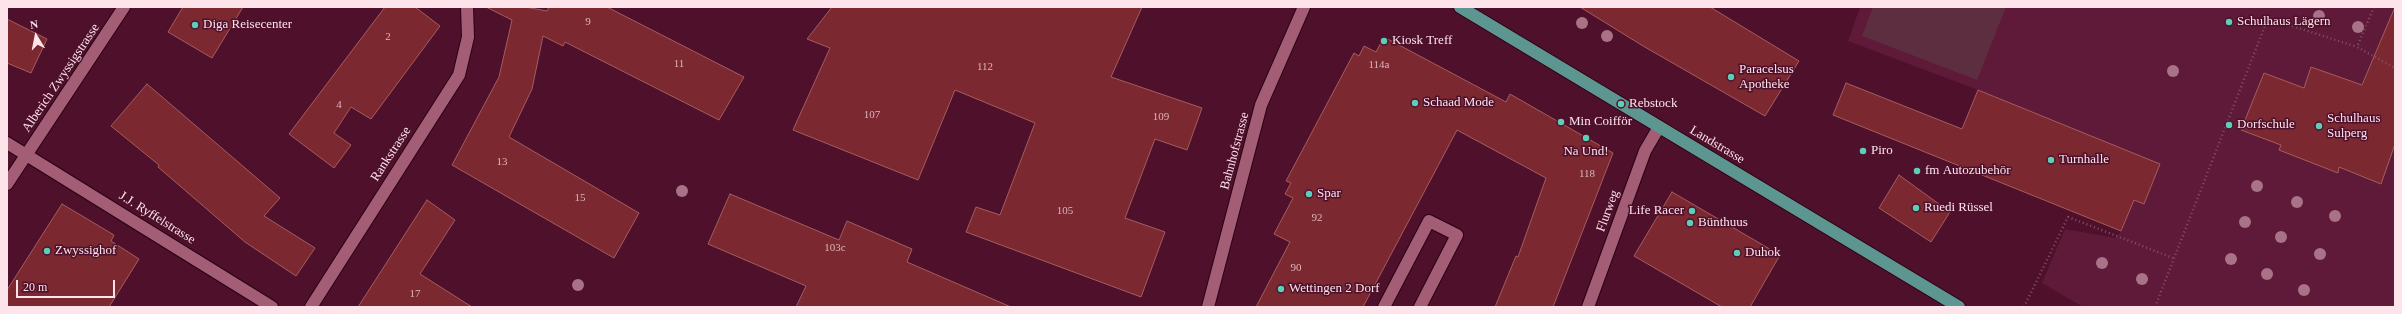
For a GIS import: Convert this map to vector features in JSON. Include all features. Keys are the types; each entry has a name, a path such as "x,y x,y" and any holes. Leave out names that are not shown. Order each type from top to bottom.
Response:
{"main road":[{"name":"Landstrasse","path":"1460,7 1959,307"}],"street":[{"name":"Alberich Zwyssigstrasse","path":"7,184 124,7"},
{"name":"Rankstrasse","path":"311,307 459,74 468,37 466,7"},
{"name":"Bahnhofstrasse","path":"1208,307 1261,105 1304,7"},
{"name":"Flurweg","path":"1588,307 1645,151 1659,127"},
{"name":"J.J. Ryffelstrasse","path":"7,143 272,307"},
{"path":"1384,307 1429,221 1458,235 1420,307"}],"path":[{"path":"2357,47 2374,7"},
{"path":"2154,307 2268,18 2357,47 2395,68"},
{"path":"2024,307 2068,217 2173,258"}],"shaded area":[{"name":"Dorfschule","path":"1860,7 2395,7 2394,307 2083,307 2042,283 2065,229 2116,238 2121,231 2148,159 1978,90 1848,41"},
{"path":"1873,7 2006,7 1977,80 1862,36"}],"building":[{"path":"183,7 243,7 212,58 168,32"},
{"path":"385,7 415,7 440,26 371,119 351,107 334,133 351,145 334,168 289,134"},
{"path":"486,7 525,7 547,11 549,7 607,7 744,77 719,120 565,42 563,46 543,36 532,89 509,137 639,213 614,258 452,165 499,77 512,20"},
{"path":"832,7 1142,7 1111,77 1202,108 1187,150 1155,139 1125,218 1165,232 1141,297 966,232 976,207 1000,215 1035,123 955,90 918,180 793,130 830,48 807,39"},
{"path":"1580,7 1710,7 1799,61 1765,116 1643,46"},
{"name":"Schulhaus Sulperg","path":"2395,7 2395,144 2381,184 2339,167 2338,173 2279,150 2281,145 2241,130 2264,73 2304,88 2311,67 2362,85"},
{"path":"7,19 47,39 31,73 7,63"},
{"path":"1384,37 1506,102 1510,94 1613,153 1553,307 1495,307 1516,256 1518,257 1546,178 1457,130 1363,307 1256,307 1290,242 1274,234 1293,198 1285,194 1291,183 1286,181 1354,53 1359,56 1364,46 1376,52"},
{"name":"Turnhalle","path":"1846,83 1962,129 1978,90 2160,164 2144,204 2134,200 2121,231 1833,115"},
{"path":"147,84 280,198 264,216 315,248 296,276 245,242 158,167 159,165 111,126"},
{"path":"1899,175 1950,212 1931,242 1879,208"},
{"name":"Bünthuus","path":"1672,192 1780,255 1750,307 1722,307 1634,256"},
{"path":"730,194 839,240 847,221 912,249 907,262 1011,307 796,307 806,286 708,244"},
{"path":"427,200 455,220 420,274 472,307 358,307"},
{"path":"62,204 114,235 111,241 139,259 109,307 7,307 7,290"}],"place":[{"name":"Schulhaus Lägern","path":"2229,22"},
{"name":"Diga Reisecenter","path":"195,25"},
{"name":"Kiosk Treff","path":"1384,41"},
{"name":"Paracelsus Apotheke","path":"1731,77"},
{"name":"Schaad Mode","path":"1415,103"},
{"name":"Rebstock","path":"1621,104"},
{"name":"Min Coifför","path":"1561,122"},
{"name":"Dorfschule","path":"2229,125"},
{"name":"Schulhaus Sulperg","path":"2319,126"},
{"name":"Na Und!","path":"1586,138"},
{"name":"Piro","path":"1863,151"},
{"name":"Turnhalle","path":"2051,160"},
{"name":"fm Autozubehör","path":"1917,171"},
{"name":"Spar","path":"1309,194"},
{"name":"Ruedi Rüssel","path":"1916,208"},
{"name":"Life Racer","path":"1692,211"},
{"name":"Bünthuus","path":"1690,223"},
{"name":"Zwyssighof","path":"47,251"},
{"name":"Duhok","path":"1737,253"},
{"name":"Wettingen 2 Dorf","path":"1281,289"}]}
